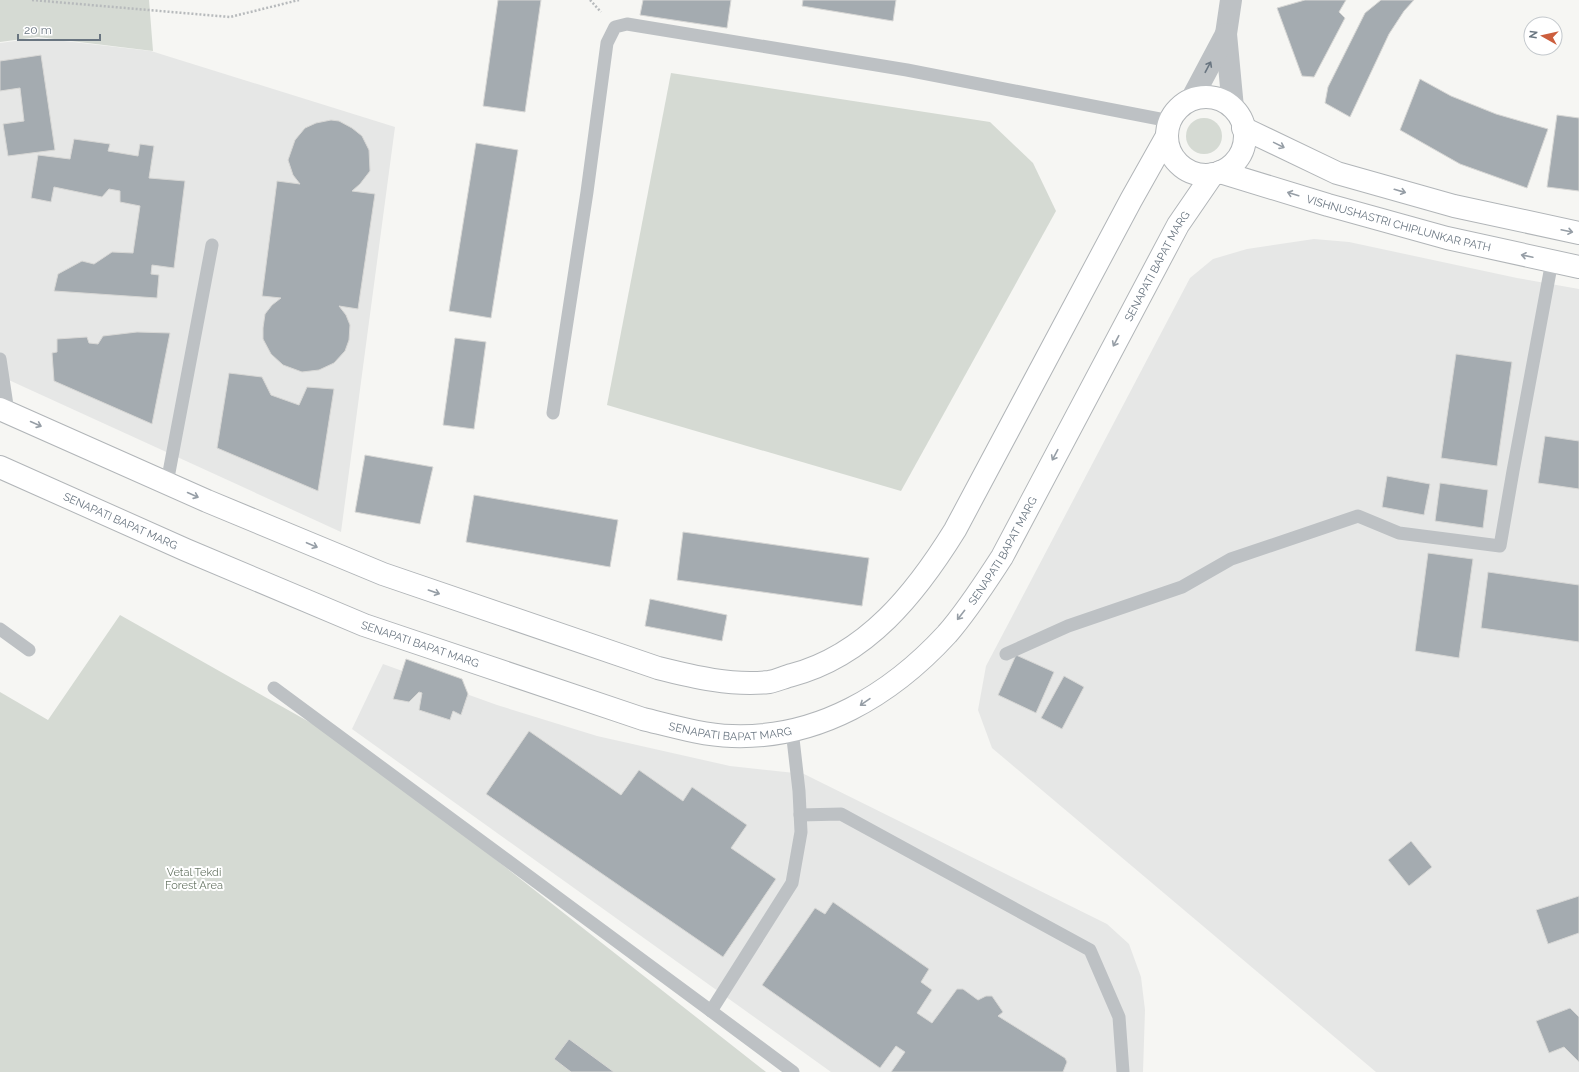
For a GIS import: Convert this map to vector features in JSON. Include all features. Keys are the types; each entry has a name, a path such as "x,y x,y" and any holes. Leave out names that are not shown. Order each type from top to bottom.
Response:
{"main road":[{"path":"4,410 167,483 383,574 658,668 700,678 734,683 770,682 805,672 833,660 877,629 908,598 934,565 955,530 1178,108 1191,100 1198,98 1213,98 1227,104 1233,108 1241,121 1244,143 1232,163 1217,173 1205,175 1191,172 1178,164 1170,151 1168,128"},
{"path":"1243,128 1337,173 1454,206 1579,233"},
{"name":"VISHNUSHASTRI CHIPLUNKAR PATH","path":"1217,173 1447,238 1579,267"},
{"name":"SENAPATI BAPAT MARG","path":"0,467 186,550 364,625 643,719 690,731 732,736 777,735 823,722 859,706 911,670 948,633 977,595 1002,557 1178,225 1217,173"}],"street":[{"path":"1231,0 1226,34 1233,108"},
{"path":"1191,100 1226,34"}],"lane":[{"path":"553,413 587,192 607,44 615,27 627,24 900,69 1168,128"},
{"path":"167,483 212,245"},
{"path":"1006,654 1068,626 1182,587 1231,559 1358,516 1399,533 1500,546 1552,261"},
{"path":"0,359 4,410"},
{"path":"0,629 29,650"},
{"path":"274,688 793,1072"},
{"path":"711,1011 792,883 801,832 792,730"},
{"path":"800,815 842,814 1090,950 1119,1017 1123,1072"}],"path":[{"path":"32,0 230,17 299,0"}],"shaded area":[{"path":"38,38 151,51 395,127 341,532 0,376 0,43"},
{"path":"1314,239 1349,242 1517,278 1579,289 1579,1072 1376,1072 992,748 978,710 986,666 1190,278 1213,259 1247,249"},
{"path":"383,664 497,705 597,736 730,766 804,774 1107,924 1129,944 1141,977 1145,1010 1143,1072 831,1072 352,729"}],"green space":[{"path":"0,0 149,0 153,51 38,37 0,42"},
{"path":"671,73 990,122 1033,163 1056,211 901,491 607,405"},
{"path":"1204,118 1217,123 1222,136 1217,149 1204,154 1191,149 1186,136 1191,123"},
{"name":"Vetal Tekdi Forest Area","path":"120,615 350,745 766,1072 0,1072 0,692 48,720"}],"building":[{"path":"498,0 541,0 525,112 483,106"},
{"path":"643,0 731,0 727,28 640,15"},
{"path":"803,0 896,0 893,21 802,6"},
{"path":"1305,0 1346,0 1339,12 1345,18 1314,77 1302,76 1277,8"},
{"path":"1381,0 1414,0 1404,11 1389,34 1350,117 1325,103 1328,87 1365,13"},
{"path":"41,55 55,150 8,156 3,124 24,121 20,88 0,91 0,61"},
{"path":"1420,79 1451,96 1496,114 1548,129 1527,188 1460,164 1400,130"},
{"path":"1557,115 1579,118 1579,191 1547,187"},
{"path":"331,120 339,121 352,128 362,136 369,150 370,171 360,184 352,191 375,194 358,309 339,306 346,315 350,325 349,340 345,351 334,363 319,370 302,372 283,365 271,354 263,339 265,314 272,305 281,298 262,296 277,181 300,184 293,175 288,160 295,140 305,128 316,123"},
{"path":"74,139 110,144 108,151 138,156 140,144 154,146 149,178 185,181 174,268 152,265 151,274 159,275 157,298 54,291 58,274 82,261 94,264 112,252 133,253 140,206 120,202 120,191 109,189 102,197 54,187 51,202 31,198 38,155 70,159"},
{"path":"476,143 518,150 491,318 449,311"},
{"path":"137,332 170,333 152,424 54,381 52,353 57,352 57,339 87,337 89,343 98,344 103,336"},
{"path":"455,338 486,342 474,429 443,425"},
{"path":"1456,354 1512,362 1497,466 1441,458"},
{"path":"229,373 262,377 271,395 299,405 307,387 334,389 318,491 217,448"},
{"path":"1545,436 1579,441 1579,489 1538,483"},
{"path":"365,455 433,467 420,524 355,512"},
{"path":"1387,476 1430,484 1424,515 1382,507"},
{"path":"1440,483 1488,490 1483,528 1435,521"},
{"path":"474,495 618,520 610,567 466,542"},
{"path":"683,532 869,558 862,606 677,580"},
{"path":"1428,553 1473,559 1459,658 1415,651"},
{"path":"1488,572 1579,585 1579,642 1481,628"},
{"path":"650,599 727,615 722,641 645,626"},
{"path":"1016,655 1054,672 1036,713 998,695"},
{"path":"406,659 462,679 468,694 461,715 453,711 450,720 419,710 422,693 419,692 409,702 393,699"},
{"path":"1064,676 1084,687 1062,729 1041,718"},
{"path":"529,731 621,795 639,770 683,801 692,787 747,825 731,848 776,879 723,957 486,794"},
{"path":"1411,841 1432,867 1409,886 1388,860"},
{"path":"1579,896 1579,933 1548,944 1536,910"},
{"path":"833,902 929,969 921,982 932,990 917,1013 932,1023 957,989 963,989 978,1000 986,996 992,996 1003,1012 998,1016 1065,1058 1067,1062 1063,1072 891,1072 905,1052 896,1046 880,1068 762,985 815,908 825,914"},
{"path":"1570,1008 1579,1017 1579,1062 1564,1047 1549,1053 1536,1021"},
{"path":"569,1039 614,1072 571,1072 554,1059"}]}
